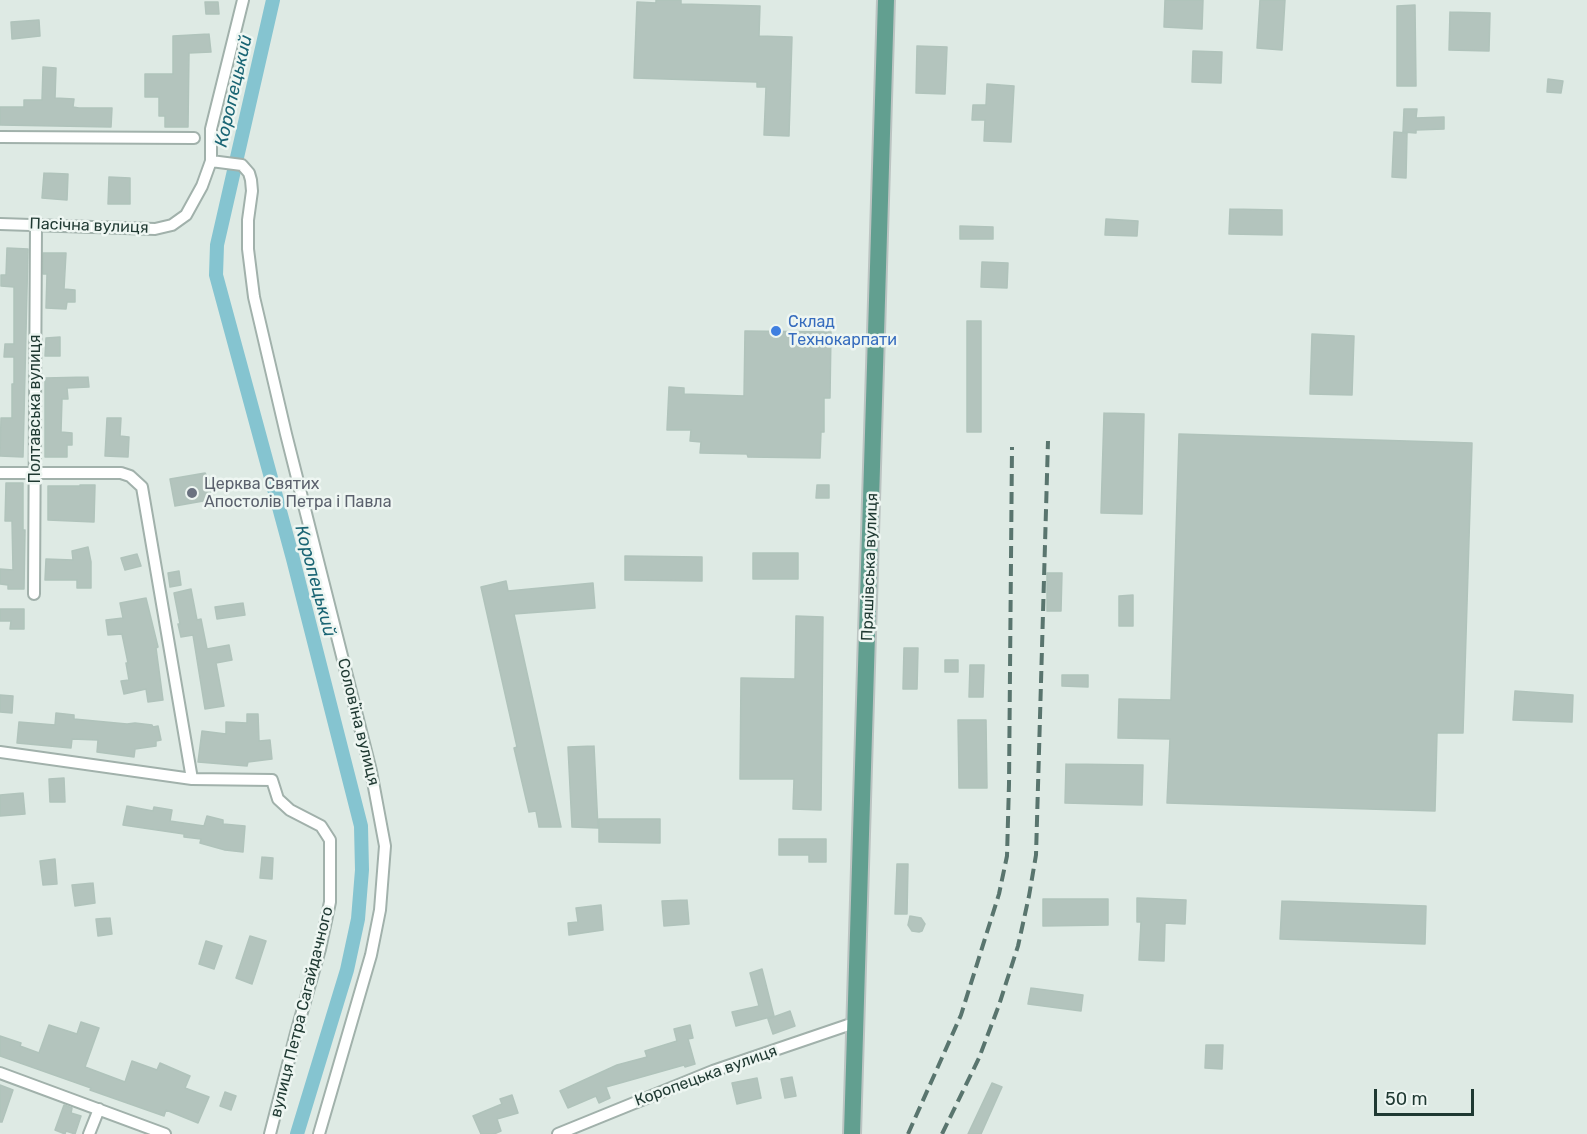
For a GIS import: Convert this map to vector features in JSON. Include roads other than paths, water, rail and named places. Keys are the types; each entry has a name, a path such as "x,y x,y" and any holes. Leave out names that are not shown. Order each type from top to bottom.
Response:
{"main road":[{"name":"Пряшівська вулиця","path":"852,1134 886,0"}],"street":[{"path":"211,161 211,129 243,0"},
{"path":"0,137 194,138"},
{"name":"Соловʼїна вулиця","path":"211,161 242,165 249,173 252,191 248,220 248,249 254,297 368,760 385,846 380,910 370,955 319,1134"},
{"name":"Пасічна вулиця","path":"0,224 155,229 172,225 186,215 202,186 211,161"},
{"name":"Полтавська вулиця","path":"34,594 36,225"},
{"path":"0,473 121,473 130,476 142,487 192,779"},
{"name":"вулиця Петра Сагайдачного","path":"0,752 192,779 272,780 278,799 290,810 321,826 330,840 330,902 327,922 270,1134"},
{"name":"Коропецька вулиця","path":"558,1134 713,1071 857,1022"},
{"path":"0,1073 165,1134"},
{"path":"89,1134 99,1109"}],"waterway":[{"name":"Коропецький","path":"273,0 217,245 216,275 293,559 361,826 362,870 358,919 347,970 297,1134"}],"railway":[{"path":"942,1134 979,1058 999,1005 1018,946 1036,855 1048,441"},
{"path":"908,1134 961,1015 999,894 1007,856 1012,447"}],"place":[{"name":"Склад Технокарпати","path":"776,331"},
{"name":"Церква Святих Апостолів Петра і Павла","path":"192,493"}]}
